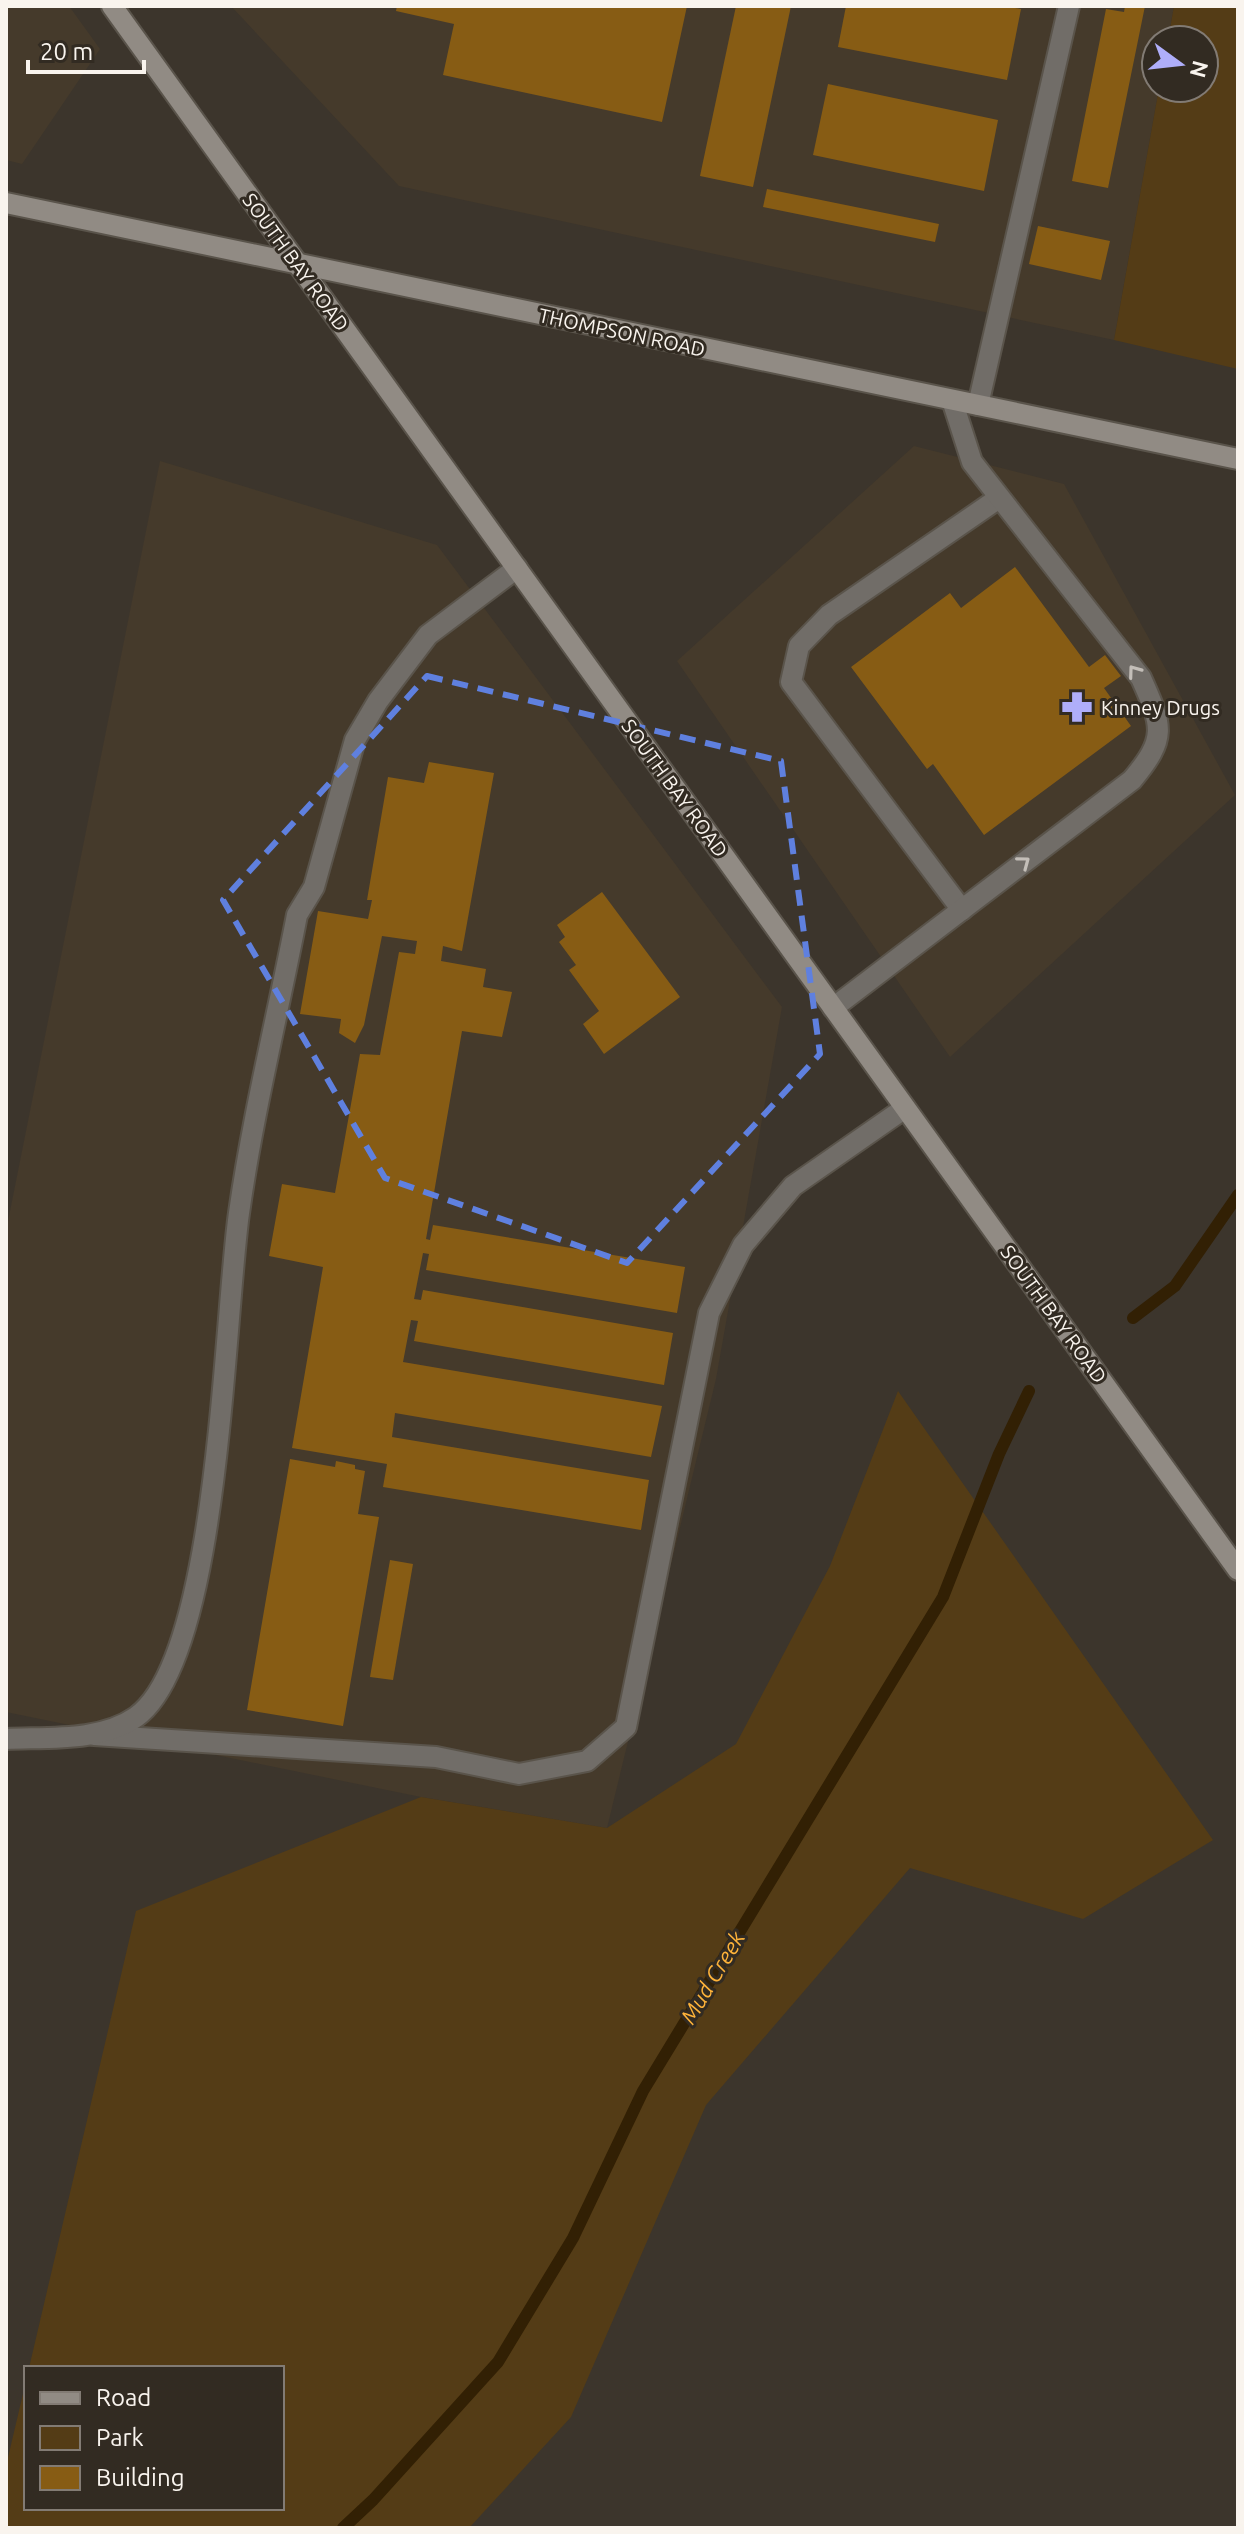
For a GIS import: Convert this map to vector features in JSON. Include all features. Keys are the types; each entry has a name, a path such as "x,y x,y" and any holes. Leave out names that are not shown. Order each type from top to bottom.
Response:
{"street":[{"name":"SOUTH BAY ROAD","path":"112,6 1238,1570"},
{"name":"THOMPSON ROAD","path":"6,203 1238,459"}],"lane":[{"path":"978,405 1069,6"},
{"path":"833,1008 1132,780 1155,752 1159,718 1141,678 972,462 952,400"},
{"path":"962,910 791,682 799,646 829,615 999,498"},
{"path":"89,1735 136,1717 159,1690 186,1632 204,1555 239,1212 297,915 314,887 355,740 378,701 428,635 517,568"},
{"path":"6,1739 89,1735 436,1757 519,1774 587,1761 626,1727 709,1313 743,1245 793,1186 905,1108"}],"highlighted area":[{"path":"427,676 781,761 820,1054 627,1263 385,1178 223,900"}],"shaded area":[{"path":"6,6 69,6 100,49 22,164 6,160"},
{"path":"231,6 1174,6 1171,24 1140,24 1140,104 1156,104 1114,340 399,186"},
{"path":"914,446 1064,484 1235,795 950,1057 677,661"},
{"path":"160,461 437,545 782,1007 716,1379 607,1828 421,1797 6,1712 6,1231"}],"green space":[{"path":"1174,6 1238,6 1238,369 1114,340 1156,104 1220,104 1220,24 1171,24"},
{"path":"898,1391 1213,1840 1083,1919 910,1868 706,2105 571,2417 469,2528 6,2528 6,2466 24,2390 24,2510 284,2510 284,2366 29,2366 136,1911 421,1797 607,1828 736,1744 830,1566"}],"building":[{"path":"397,6 687,6 662,122 443,75 454,24 396,11"},
{"path":"736,6 791,6 753,187 700,176"},
{"path":"846,6 1004,6 1021,9 1007,80 838,47"},
{"path":"1125,6 1145,6 1108,188 1072,181 1106,9 1124,12"},
{"path":"828,84 998,120 984,191 813,155"},
{"path":"767,189 939,224 935,242 763,207"},
{"path":"1038,226 1110,241 1101,280 1029,264"},
{"path":"1015,567 1089,667 1105,655 1121,676 1104,688 1131,726 984,835 933,764 927,769 851,667 950,593 961,608"},
{"path":"429,762 494,773 462,951 443,946 441,961 486,969 483,987 512,992 502,1037 462,1031 426,1239 430,1240 433,1225 685,1267 677,1313 426,1270 429,1254 423,1253 414,1299 421,1300 423,1290 673,1333 664,1385 414,1341 418,1321 411,1320 403,1362 662,1406 651,1457 395,1413 392,1437 649,1480 641,1530 383,1487 387,1464 292,1448 323,1267 269,1256 282,1184 335,1193 360,1054 380,1055 399,952 415,954 417,941 382,936 364,1025 355,1043 339,1033 341,1019 300,1014 318,911 368,919 372,900 367,900 388,777 424,783"},
{"path":"602,892 680,997 604,1054 583,1024 599,1011 569,970 576,965 559,942 565,937 557,925"},
{"path":"290,1459 335,1467 336,1461 355,1465 355,1469 365,1471 358,1514 379,1517 343,1726 247,1710"},
{"path":"390,1560 413,1564 393,1680 370,1677"}],"waterway":[{"name":"Mud Creek","path":"1133,1318 1175,1286 1238,1195"},
{"name":"Mud Creek","path":"343,2528 373,2500 498,2362 573,2238 643,2091 943,1597 999,1454 1029,1391"}],"place":[{"name":"Kinney Drugs","path":"1077,707"}]}
